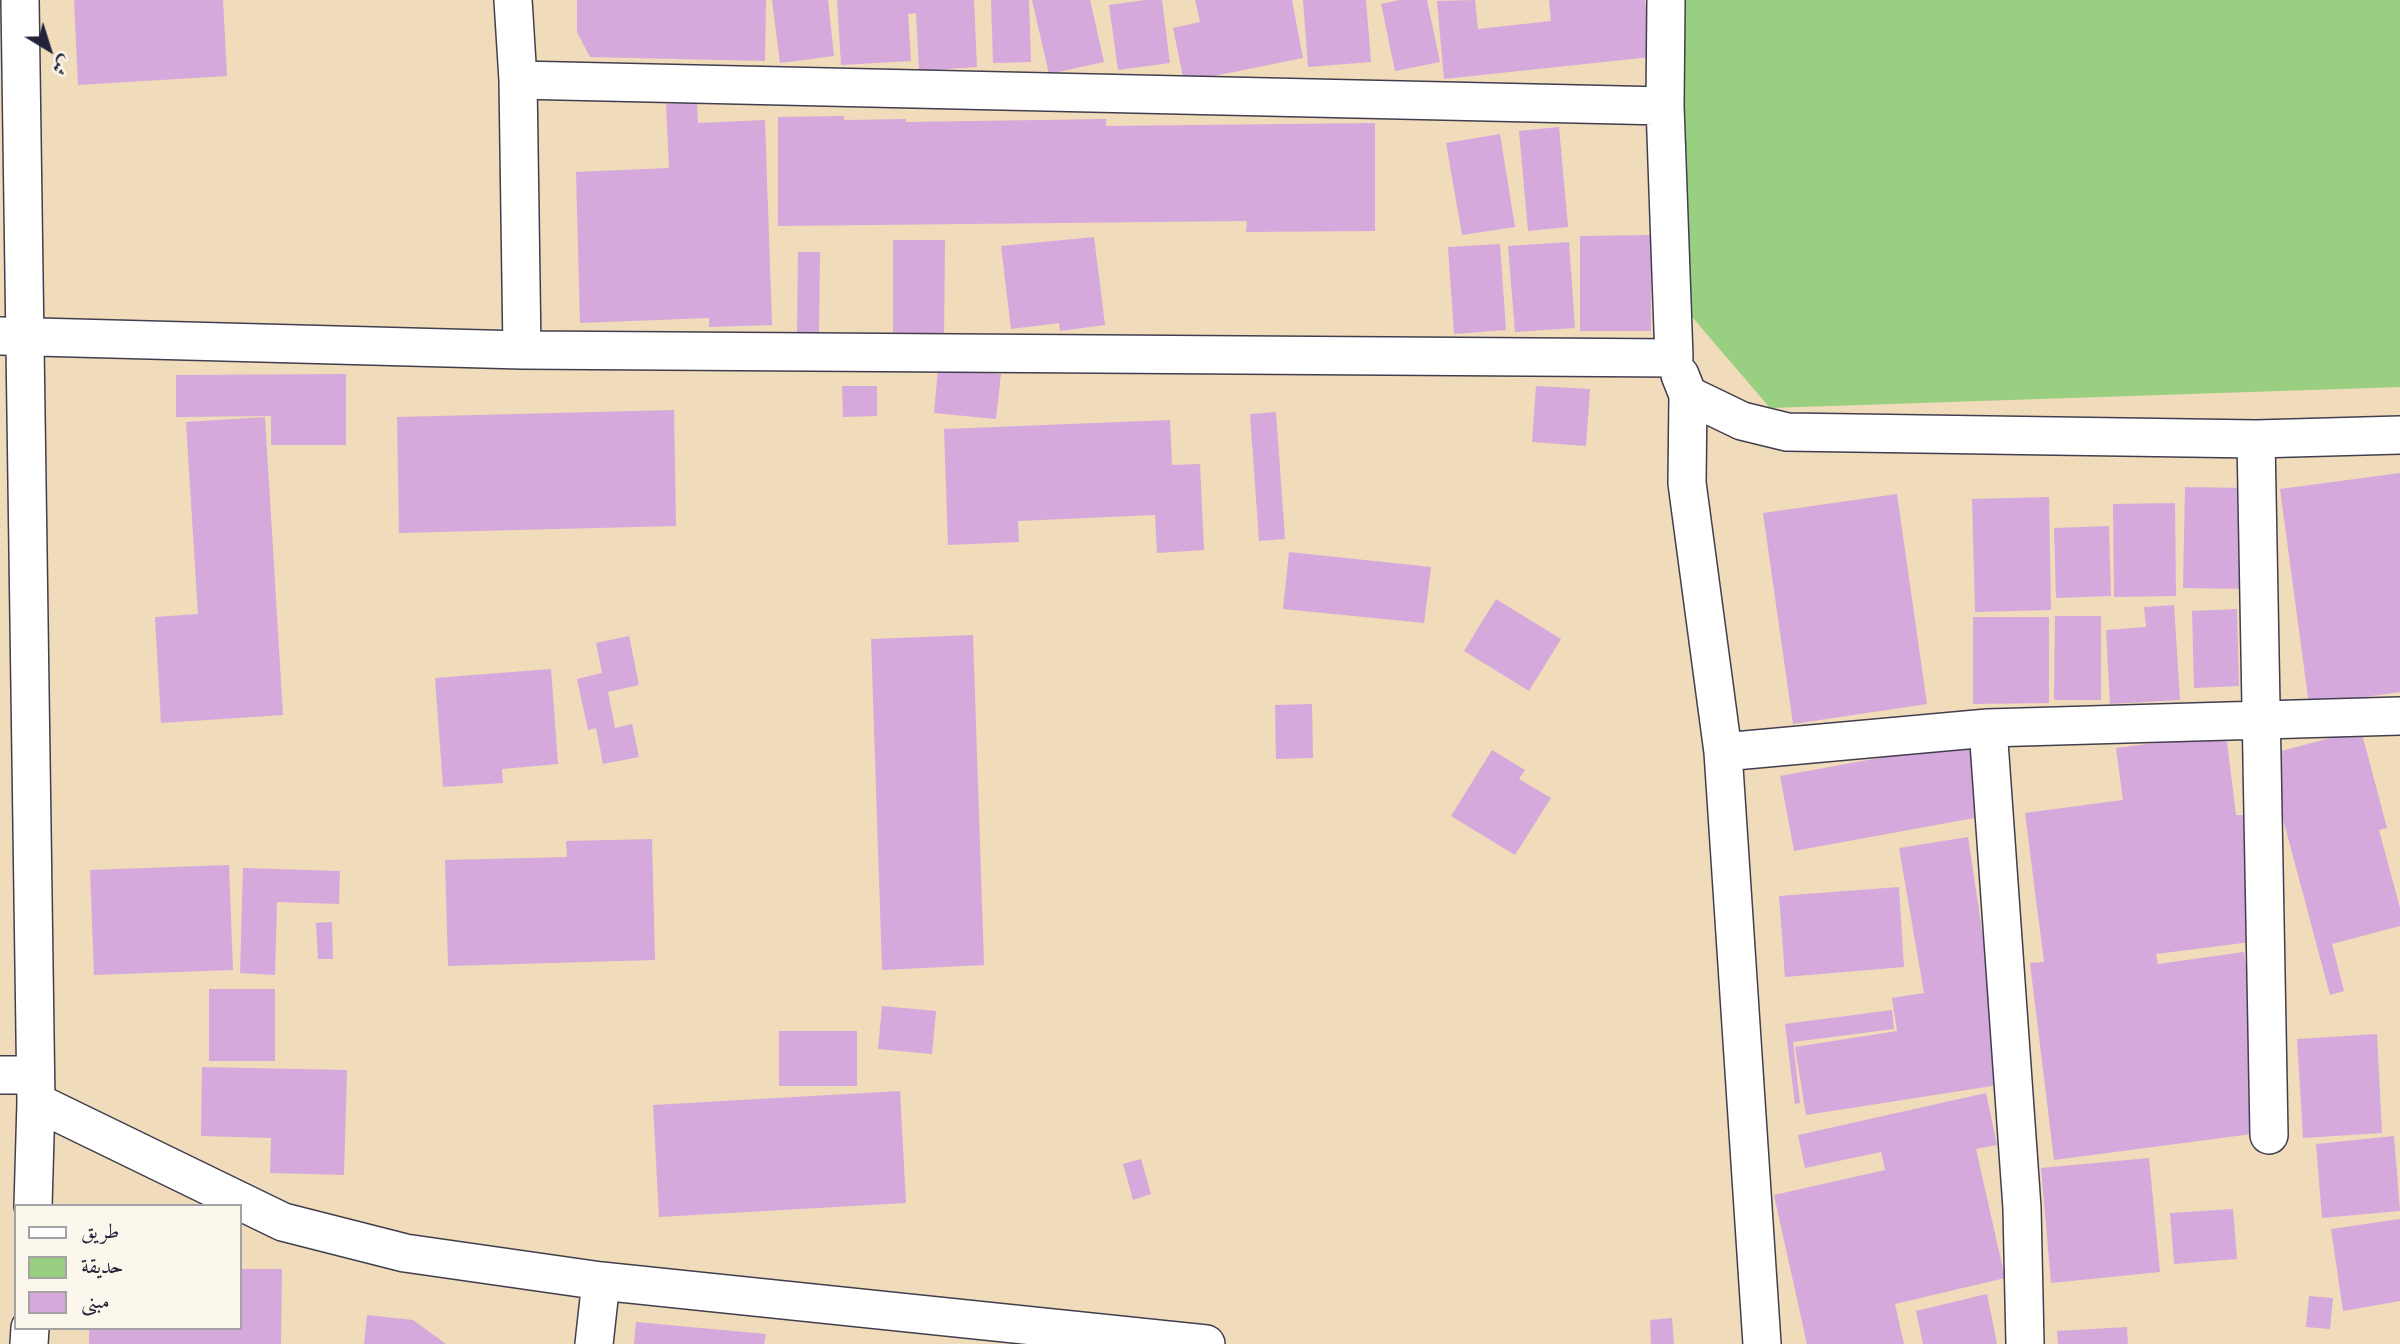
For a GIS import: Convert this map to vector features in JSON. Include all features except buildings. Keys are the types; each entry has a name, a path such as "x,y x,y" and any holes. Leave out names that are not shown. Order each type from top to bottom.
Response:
{"street":[{"path":"20,0 10,68 23,1084 33,1204"},
{"path":"513,0 518,80 522,350"},
{"path":"1666,0 1665,106 1674,358 1688,395 1687,483 1723,752 1762,1344"},
{"path":"518,80 1665,106"},
{"path":"13,336 522,350 1674,358"},
{"path":"1688,395 1742,421 1787,432 2256,439 2400,435"},
{"path":"2256,439 2269,1135"},
{"path":"1723,752 1988,728 2400,716"},
{"path":"1988,728 2022,1208 2025,1344"},
{"path":"23,1084 283,1222 405,1254 601,1281 1206,1344"},
{"path":"594,1344 601,1281"}],"green space":[{"path":"1681,0 2400,0 2400,387 1770,408 1687,311"}]}
